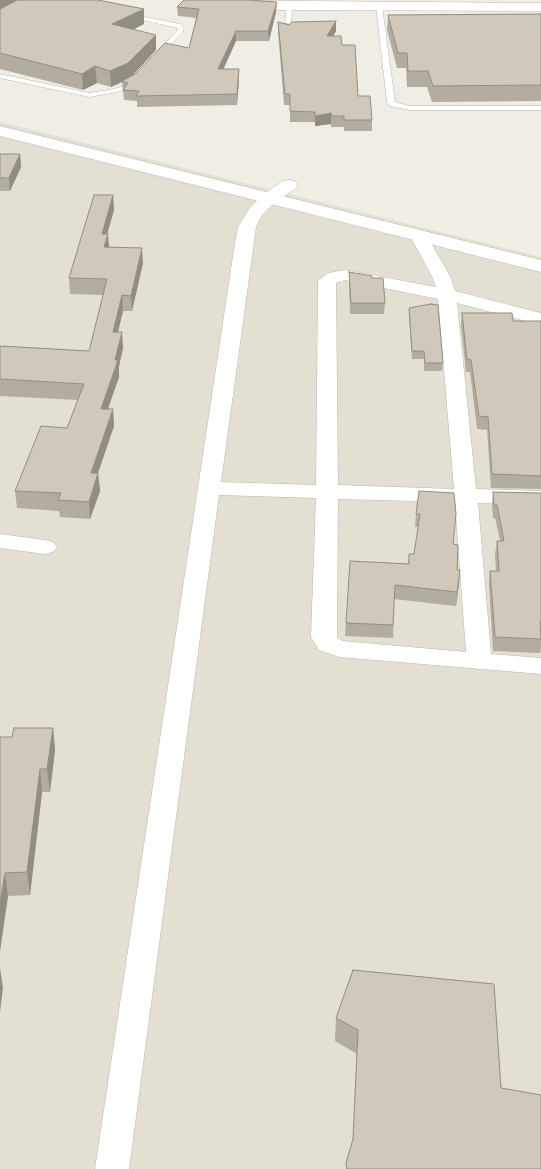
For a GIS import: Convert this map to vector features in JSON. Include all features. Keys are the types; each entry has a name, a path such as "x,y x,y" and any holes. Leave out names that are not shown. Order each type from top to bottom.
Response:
{"street":[{"path":"197,0 246,5 289,6 541,7"},
{"path":"0,114 487,234"},
{"path":"0,131 541,266"},
{"path":"112,1169 247,227 255,213 268,199 289,185"},
{"path":"419,236 442,278 447,295 479,661"},
{"path":"541,319 447,295 345,275 334,277 327,281 323,637 328,644 339,649 541,666"},
{"path":"209,488 541,498"},
{"path":"0,541 45,547"}],"lane":[{"path":"288,31 289,6"},
{"path":"379,6 391,102 393,104 410,108 541,108"},
{"path":"120,14 178,24 182,28 152,60"},
{"path":"0,76 89,95 103,94 126,87 139,75"}],"shaded area":[{"path":"0,122 541,257 541,1169 0,1169"}],"building":[{"path":"17,0 98,0 144,9 112,24 156,35 128,63 110,71 95,66 82,74 0,53 0,9"},
{"path":"184,0 277,2 268,31 236,31 218,69 239,69 237,94 136,96 139,91 123,90 128,83 122,81 135,74 165,43 189,48 199,9 177,7"},
{"path":"541,14 541,85 433,86 428,71 408,71 407,53 398,53 388,15"},
{"path":"336,21 327,36 341,36 342,45 355,45 358,96 370,96 372,120 344,120 344,116 332,116 331,113 315,116 315,112 290,111 290,94 285,94 278,22 289,25 292,22"},
{"path":"0,154 20,154 9,178 0,178"},
{"path":"94,195 113,195 102,234 108,234 104,247 142,248 131,296 122,295 113,332 122,332 115,360 118,360 101,409 113,409 91,473 98,473 89,502 58,500 61,493 15,491 41,426 67,428 84,384 0,379 0,346 89,351 107,279 69,278"},
{"path":"349,272 372,276 372,278 383,278 385,303 351,303"},
{"path":"431,304 438,305 443,363 425,363 424,351 412,351 409,308"},
{"path":"462,313 512,313 513,321 541,321 541,476 492,474 488,417 479,416 471,360 467,359"},
{"path":"419,491 454,493 456,514 453,544 458,545 457,570 460,570 457,592 395,585 393,625 346,623 350,561 409,564 409,554 414,554 420,514 416,514"},
{"path":"493,492 541,493 541,639 495,637 490,571 499,571 497,541 504,541 497,505 494,505"},
{"path":"14,728 53,728 47,769 40,769 27,872 5,873 0,904 0,737 12,737"},
{"path":"353,970 494,984 501,1088 541,1095 541,1169 347,1169 346,1163 353,1139 358,1030 336,1018"}]}
